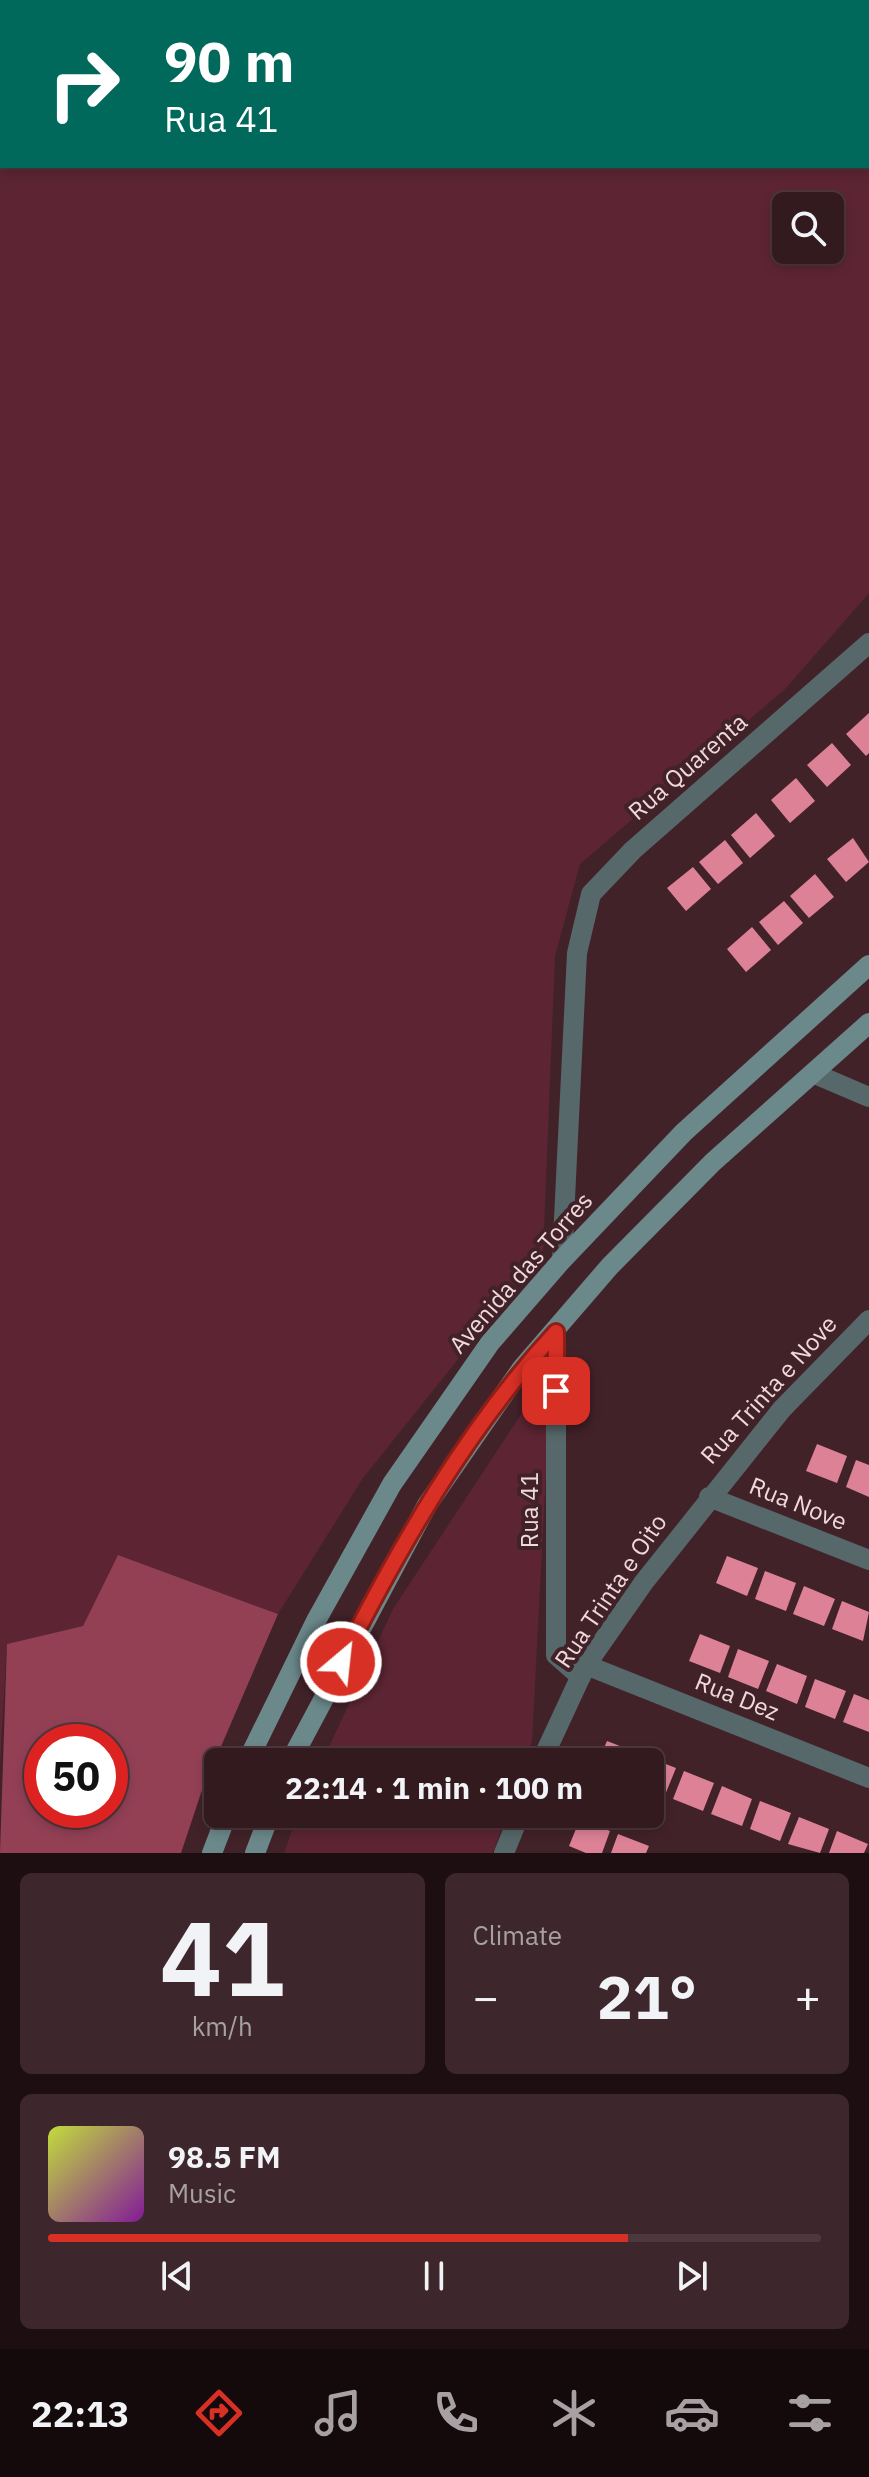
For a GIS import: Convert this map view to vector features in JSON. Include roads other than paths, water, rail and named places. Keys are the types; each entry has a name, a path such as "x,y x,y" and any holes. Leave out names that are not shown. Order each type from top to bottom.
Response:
{"main road":[{"name":"Avenida das Torres","path":"254,1748 310,1632 392,1484 490,1343 562,1260 684,1132 869,965"},
{"path":"297,1748 427,1505 522,1368 610,1266 713,1162 869,1023"},
{"path":"212,1853 222,1828"},
{"path":"255,1853 265,1828"}],"street":[{"name":"Rua Quarenta","path":"562,1260 577,953 591,894 633,850 869,643"},
{"path":"815,1074 869,1097"},
{"name":"Rua Trinta e Nove","path":"709,1497 782,1409 868,1323"},
{"name":"Rua 41","path":"556,1332 556,1655 584,1671"},
{"name":"Rua Nove","path":"709,1497 869,1560"},
{"name":"Rua Trinta e Oito","path":"548,1748 584,1671 709,1497"},
{"name":"Rua Dez","path":"584,1671 869,1778"},
{"path":"504,1853 514,1828"}]}
